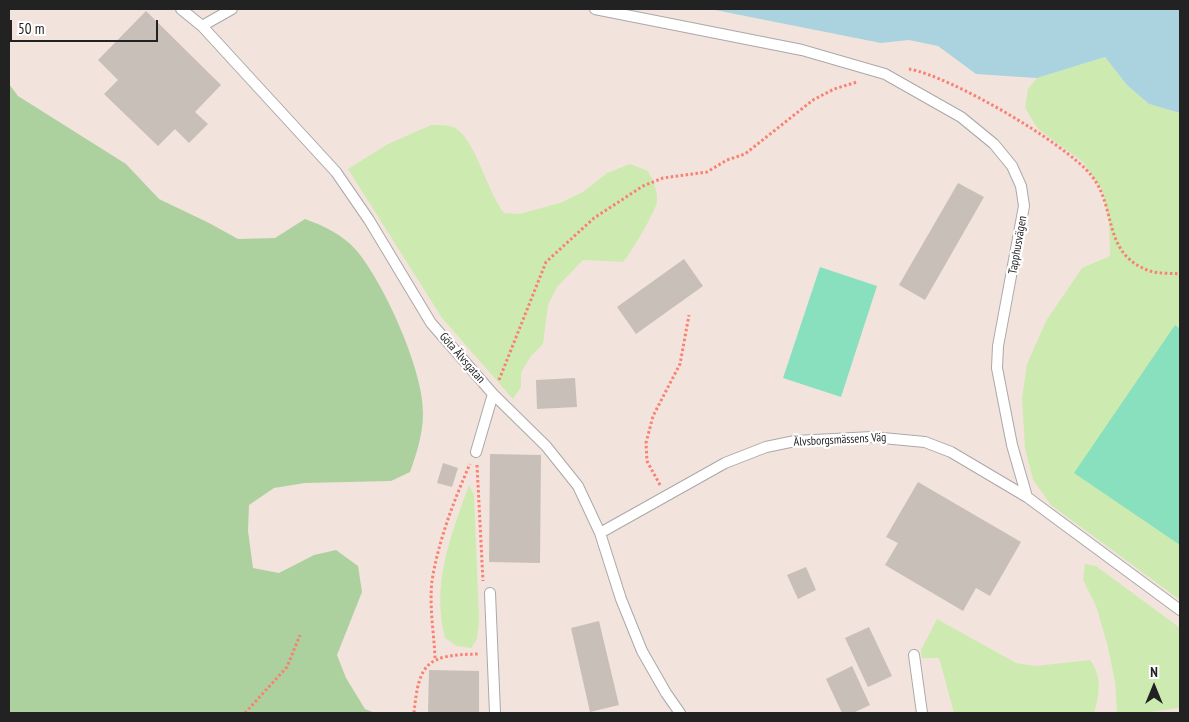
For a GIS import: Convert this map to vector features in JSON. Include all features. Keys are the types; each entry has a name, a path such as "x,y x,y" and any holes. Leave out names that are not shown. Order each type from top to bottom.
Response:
{"lane":[{"path":"181,9 202,26 232,9"},
{"name":"Tapphusvägen","path":"595,9 802,50 885,74 961,117 994,144 1012,166 1021,186 1024,206 1021,231 998,346 997,368 1012,445 1027,497"},
{"name":"Göta Älvsgatan","path":"202,26 336,172 369,220 431,323 493,394 546,446 565,468 588,504 600,533 621,599 642,651 680,713"},
{"path":"476,452 493,394"},
{"name":"Älvsborgsmässens Väg","path":"600,533 725,463 766,448 795,441 872,437 925,442 951,452 1027,497"},
{"path":"1027,497 1180,610"},
{"path":"490,593 495,713"},
{"path":"914,655 922,713"}],"path":[{"path":"493,394 546,262 594,218 643,186 663,178 707,172 727,160 745,154 813,100 834,89 906,69 924,72 1000,111 1047,139 1077,161 1100,188 1107,206 1116,243 1121,249 1137,264 1151,271 1180,274"},
{"path":"667,495 646,461 646,443 653,416 680,364 689,315"},
{"path":"476,452 483,586 490,593"},
{"path":"435,658 431,601 436,559 460,486 476,452"},
{"path":"245,713 287,667 300,635"},
{"path":"414,713 417,686 423,672 435,658 451,654 493,654"}],"shaded area":[{"path":"9,9 920,9 938,46 953,56 1037,78 1105,57 1149,104 1180,113 1180,713 9,713"}],"green space":[{"path":"1105,57 1127,85 1149,104 1180,113 1180,600 1051,505 1033,480 1025,448 1022,398 1027,364 1046,321 1082,268 1110,256 1109,220 1102,190 1083,162 1038,129 1025,108 1028,89 1037,78"},
{"path":"9,84 18,96 126,164 159,199 238,239 275,238 305,219 345,239 367,264 400,327 417,374 422,395 422,428 410,472 391,481 305,483 274,488 249,505 248,531 253,568 279,573 314,555 336,550 358,566 362,592 337,655 346,678 365,709 375,713 9,713"},
{"path":"431,125 452,127 464,136 471,146 504,213 519,214 560,203 583,192 607,173 630,164 648,171 656,189 657,201 653,213 623,262 583,260 557,287 548,305 543,344 531,356 521,373 521,387 513,399 442,318 348,169 388,144"},
{"path":"820,267 877,286 841,397 783,378"},
{"path":"1175,325 1180,329 1180,545 1074,473"},
{"path":"469,485 474,495 479,619 477,639 471,648 457,646 445,638 440,598 445,560"},
{"path":"1085,564 1096,566 1180,628 1180,708 1142,713 1117,713 1115,682 1108,647 1096,606 1083,580"},
{"path":"937,619 1016,663 1035,666 1090,660 1097,672 1099,685 1094,713 954,713 939,658 922,658 921,650"}],"water":[{"path":"710,9 1180,9 1180,113 1149,104 1127,85 1105,57 1037,78 976,74 938,46 909,40 881,43"}],"building":[{"path":"146,11 221,85 195,112 208,124 189,143 175,129 158,146 104,94 118,80 98,60"},
{"path":"958,183 984,197 925,300 899,285"},
{"path":"684,259 703,286 636,334 617,307"},
{"path":"575,378 577,407 537,409 536,380"},
{"path":"490,454 541,455 540,563 489,562"},
{"path":"443,463 458,468 452,487 437,483"},
{"path":"918,482 1021,542 990,596 976,588 963,611 885,565 898,543 886,537"},
{"path":"806,567 816,590 798,599 787,575"},
{"path":"599,621 619,705 590,712 571,628"},
{"path":"869,627 892,676 868,687 845,638"},
{"path":"852,666 870,705 853,713 842,713 826,679"},
{"path":"429,670 479,671 479,713 428,713"}]}
